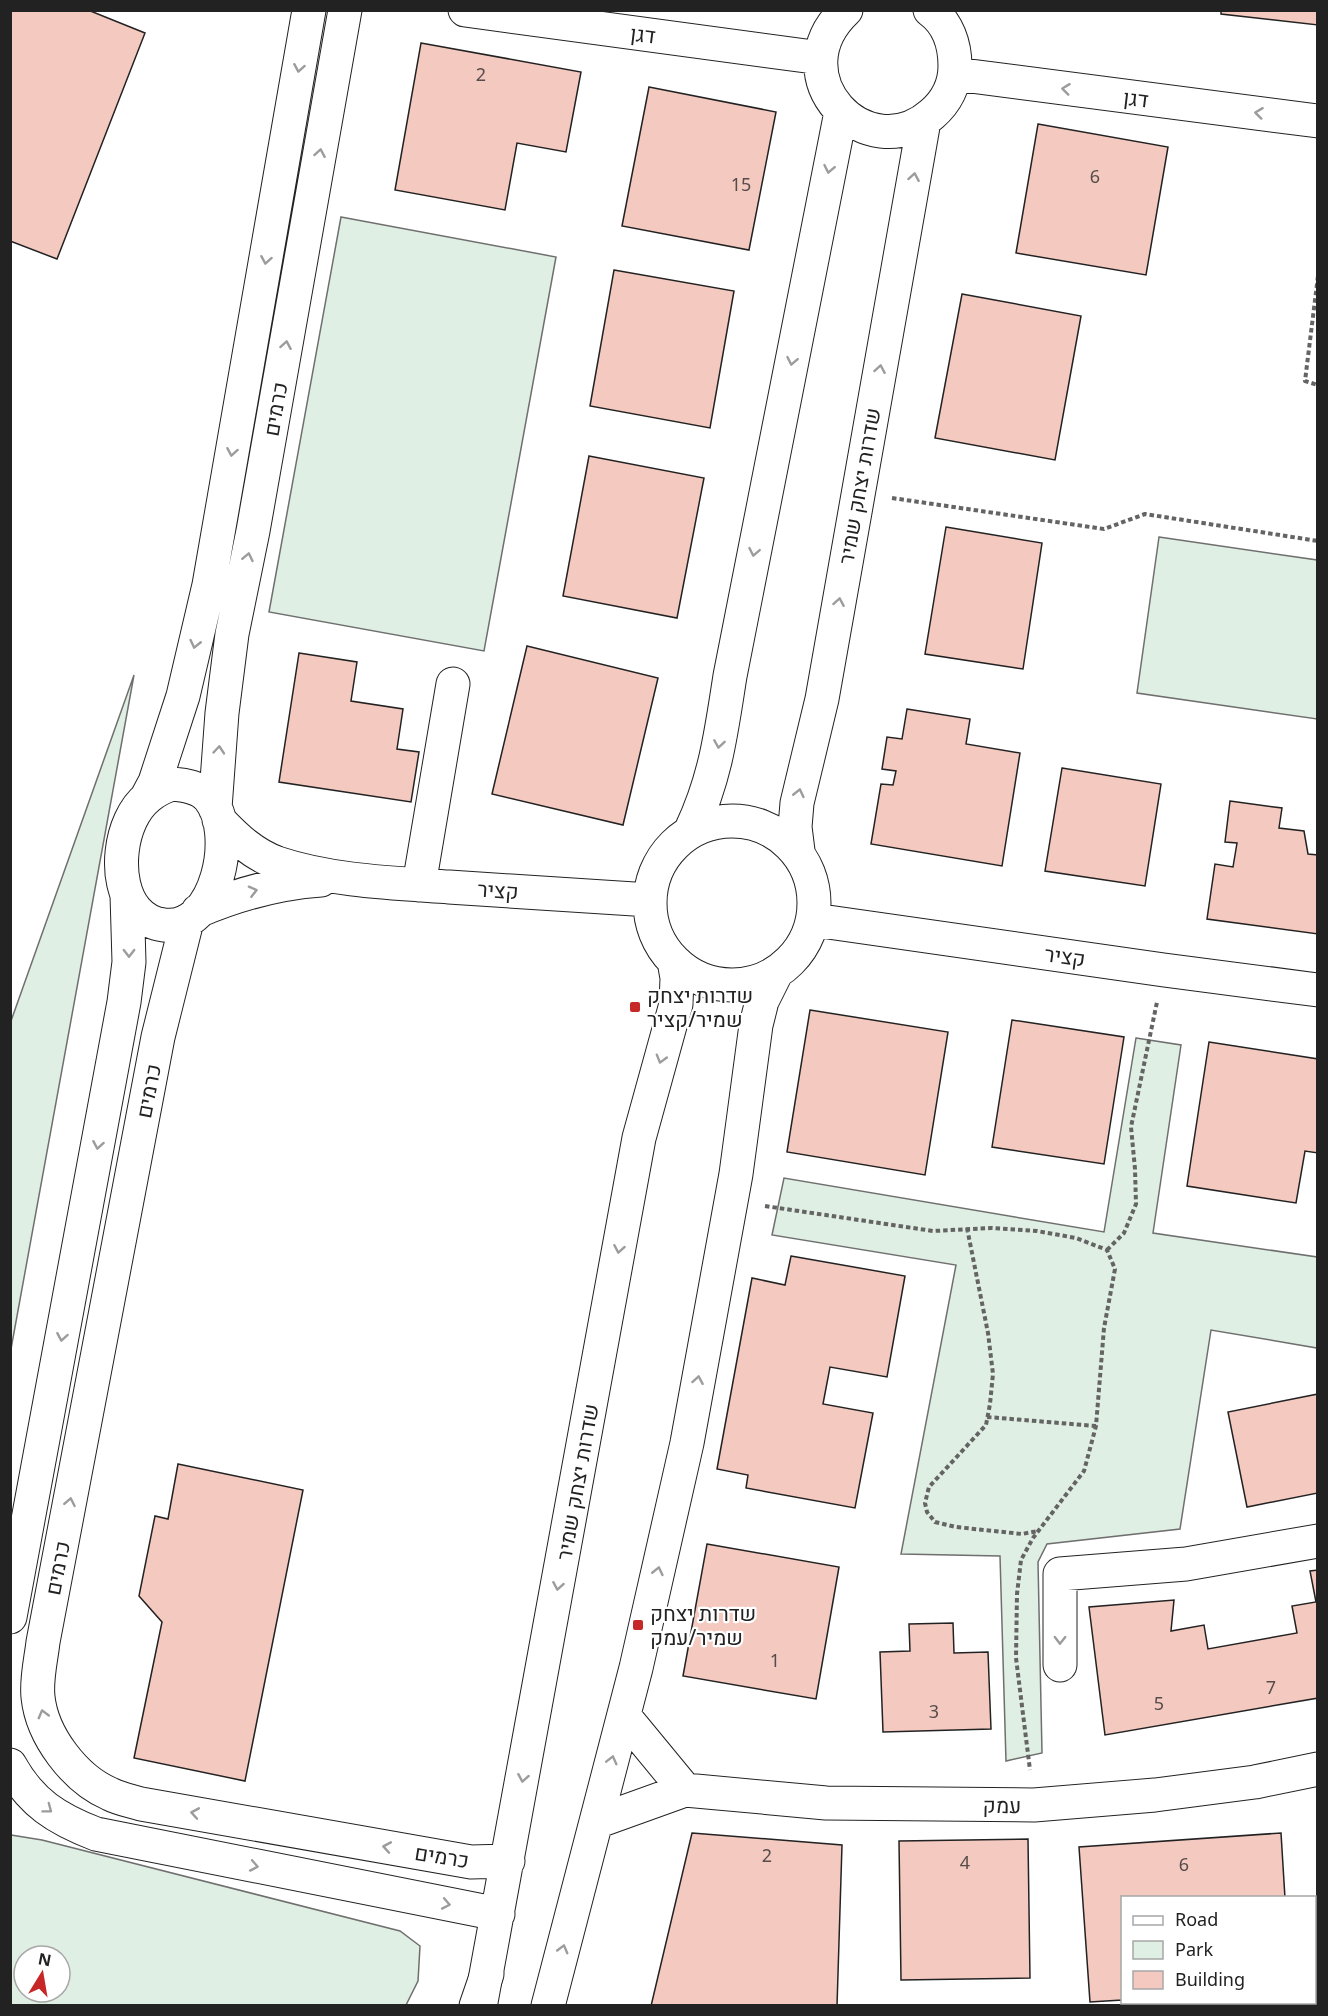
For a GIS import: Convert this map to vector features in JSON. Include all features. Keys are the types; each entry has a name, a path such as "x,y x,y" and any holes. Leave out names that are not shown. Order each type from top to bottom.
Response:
{"street":[{"name":"כרמים","path":"147,797 155,782 183,696 209,585 309,10"},
{"name":"כרמים","path":"217,814 222,713 232,634 254,531 345,10"},
{"name":"דגן","path":"465,10 820,58"},
{"path":"846,10 835,21 825,39 820,58 824,87 841,112 855,122 872,129 890,131 908,128 924,121 939,109 949,93 955,74 955,53 948,32 934,12"},
{"name":"דגן","path":"955,74 1317,121"},
{"path":"691,830 704,800 716,762 730,676 841,112"},
{"name":"שדרות יצחק שמיר","path":"798,851 795,827 797,803 822,699 924,121"},
{"path":"419,885 453,684"},
{"path":"172,784 197,789 209,797 217,814 223,844 218,873 212,890 193,916 179,925 171,926 152,922 135,909 127,895 121,869 123,844 133,816 147,797 160,788 172,784"},
{"name":"קציר","path":"217,814 240,842 276,862 346,878 649,900"},
{"path":"736,820 759,824 780,835 798,851 810,872 815,896 814,920 806,941 793,959 776,973 756,982 734,985 712,983 691,975 674,961 660,943 652,922 649,900 655,873 669,848 691,830 713,822 736,820"},
{"name":"קציר","path":"193,916 230,897 256,890 299,881 346,878"},
{"name":"כרמים","path":"10,1617 124,1002 129,962 127,895"},
{"name":"כרמים","path":"193,916 158,1037 43,1642 38,1698 46,1727 64,1756 85,1778 109,1794 141,1804 471,1862 508,1861"},
{"name":"קציר","path":"814,920 1317,990"},
{"name":"שדרות יצחק שמיר","path":"478,2006 487,1974 508,1861 639,1138 676,1004 677,978 674,961"},
{"path":"548,2006 624,1716 687,1443 731,1201 756,1025 762,1001 776,973"},
{"path":"1074,1573 1186,1564 1317,1541"},
{"path":"1074,1573 1076,1608"},
{"path":"1060,1665 1074,1573"},
{"path":"624,1716 685,1790"},
{"path":"10,1765 18,1779 43,1806 67,1823 96,1834 498,1914"},
{"name":"עמק","path":"596,1822 685,1790 826,1803 1034,1805 1155,1795 1255,1782 1317,1769"}],"path":[{"path":"1317,276 1305,381 1317,385"},
{"path":"858,493 1104,529 1145,514 1317,541"},
{"path":"1107,1250 1124,1233 1136,1204 1131,1127 1164,970"},
{"path":"731,1201 933,1231 967,1228 1037,1231 1076,1238 1107,1250 1115,1269 1104,1328 1096,1426 1084,1471 1039,1530 1021,1560 1017,1594 1016,1658 1034,1805"},
{"path":"967,1228 988,1333 993,1374 986,1425 929,1487 925,1503 927,1512 935,1522 956,1527 1022,1533 1039,1530"},
{"path":"987,1417 1096,1426"}],"green space":[{"path":"341,217 556,257 484,651 269,612"},
{"path":"1159,537 1317,560 1317,719 1137,693"},
{"path":"134,675 11,1349 11,1021"},
{"path":"1136,1038 1181,1045 1153,1233 1317,1257 1317,1348 1211,1330 1180,1529 1047,1544 1038,1562 1042,1753 1006,1761 1000,1556 901,1554 956,1265 772,1235 784,1178 1104,1232"},
{"path":"11,1835 42,1840 400,1931 420,1946 418,1981 406,2005 11,2005"}],"building":[{"path":"10,10 88,10 145,33 57,259 10,241"},
{"path":"1221,10 1318,10 1318,25 1221,14"},
{"path":"421,43 581,72 566,152 517,143 505,210 395,190"},
{"path":"649,87 776,112 749,250 622,226"},
{"path":"1038,124 1168,147 1146,275 1016,253"},
{"path":"614,270 734,291 710,428 590,406"},
{"path":"962,294 1081,316 1055,460 935,438"},
{"path":"589,456 704,478 677,618 563,596"},
{"path":"946,527 1042,543 1023,669 925,654"},
{"path":"527,646 658,678 623,825 492,794"},
{"path":"299,653 357,662 351,701 403,709 397,749 419,752 411,802 279,782"},
{"path":"907,709 970,719 966,744 1020,753 1002,866 871,844 881,784 893,785 896,771 882,769 887,737 902,739"},
{"path":"1062,768 1161,784 1145,886 1045,871"},
{"path":"1230,801 1282,808 1279,828 1304,831 1308,854 1318,855 1318,934 1207,919 1215,864 1233,867 1237,843 1225,842"},
{"path":"810,1010 948,1032 925,1175 787,1152"},
{"path":"1012,1020 1124,1037 1104,1164 992,1147"},
{"path":"1209,1042 1318,1059 1318,1153 1305,1151 1296,1203 1187,1186"},
{"path":"791,1256 905,1276 887,1377 830,1367 823,1404 873,1413 855,1508 746,1488 748,1475 717,1469 752,1278 785,1285"},
{"path":"1318,1394 1318,1493 1247,1507 1228,1412"},
{"path":"178,1464 303,1490 245,1781 134,1758 162,1622 139,1596 155,1516 168,1519"},
{"path":"707,1544 839,1567 816,1699 683,1676"},
{"path":"1318,1570 1318,1698 1105,1735 1089,1607 1174,1600 1171,1631 1204,1625 1208,1649 1297,1633 1292,1606 1316,1602 1310,1571"},
{"path":"953,1623 954,1653 988,1652 991,1729 883,1732 880,1652 910,1651 909,1624"},
{"path":"692,1833 842,1845 837,2006 651,2006"},
{"path":"1281,1833 1285,1896 1121,1896 1121,2000 1090,2002 1079,1847"},
{"path":"1028,1839 1030,1978 901,1980 899,1841"}],"place":[{"name":"שדרות יצחק שמיר/קציר","path":"635,1007"},
{"name":"שדרות יצחק שמיר/עמק","path":"638,1625"}]}
